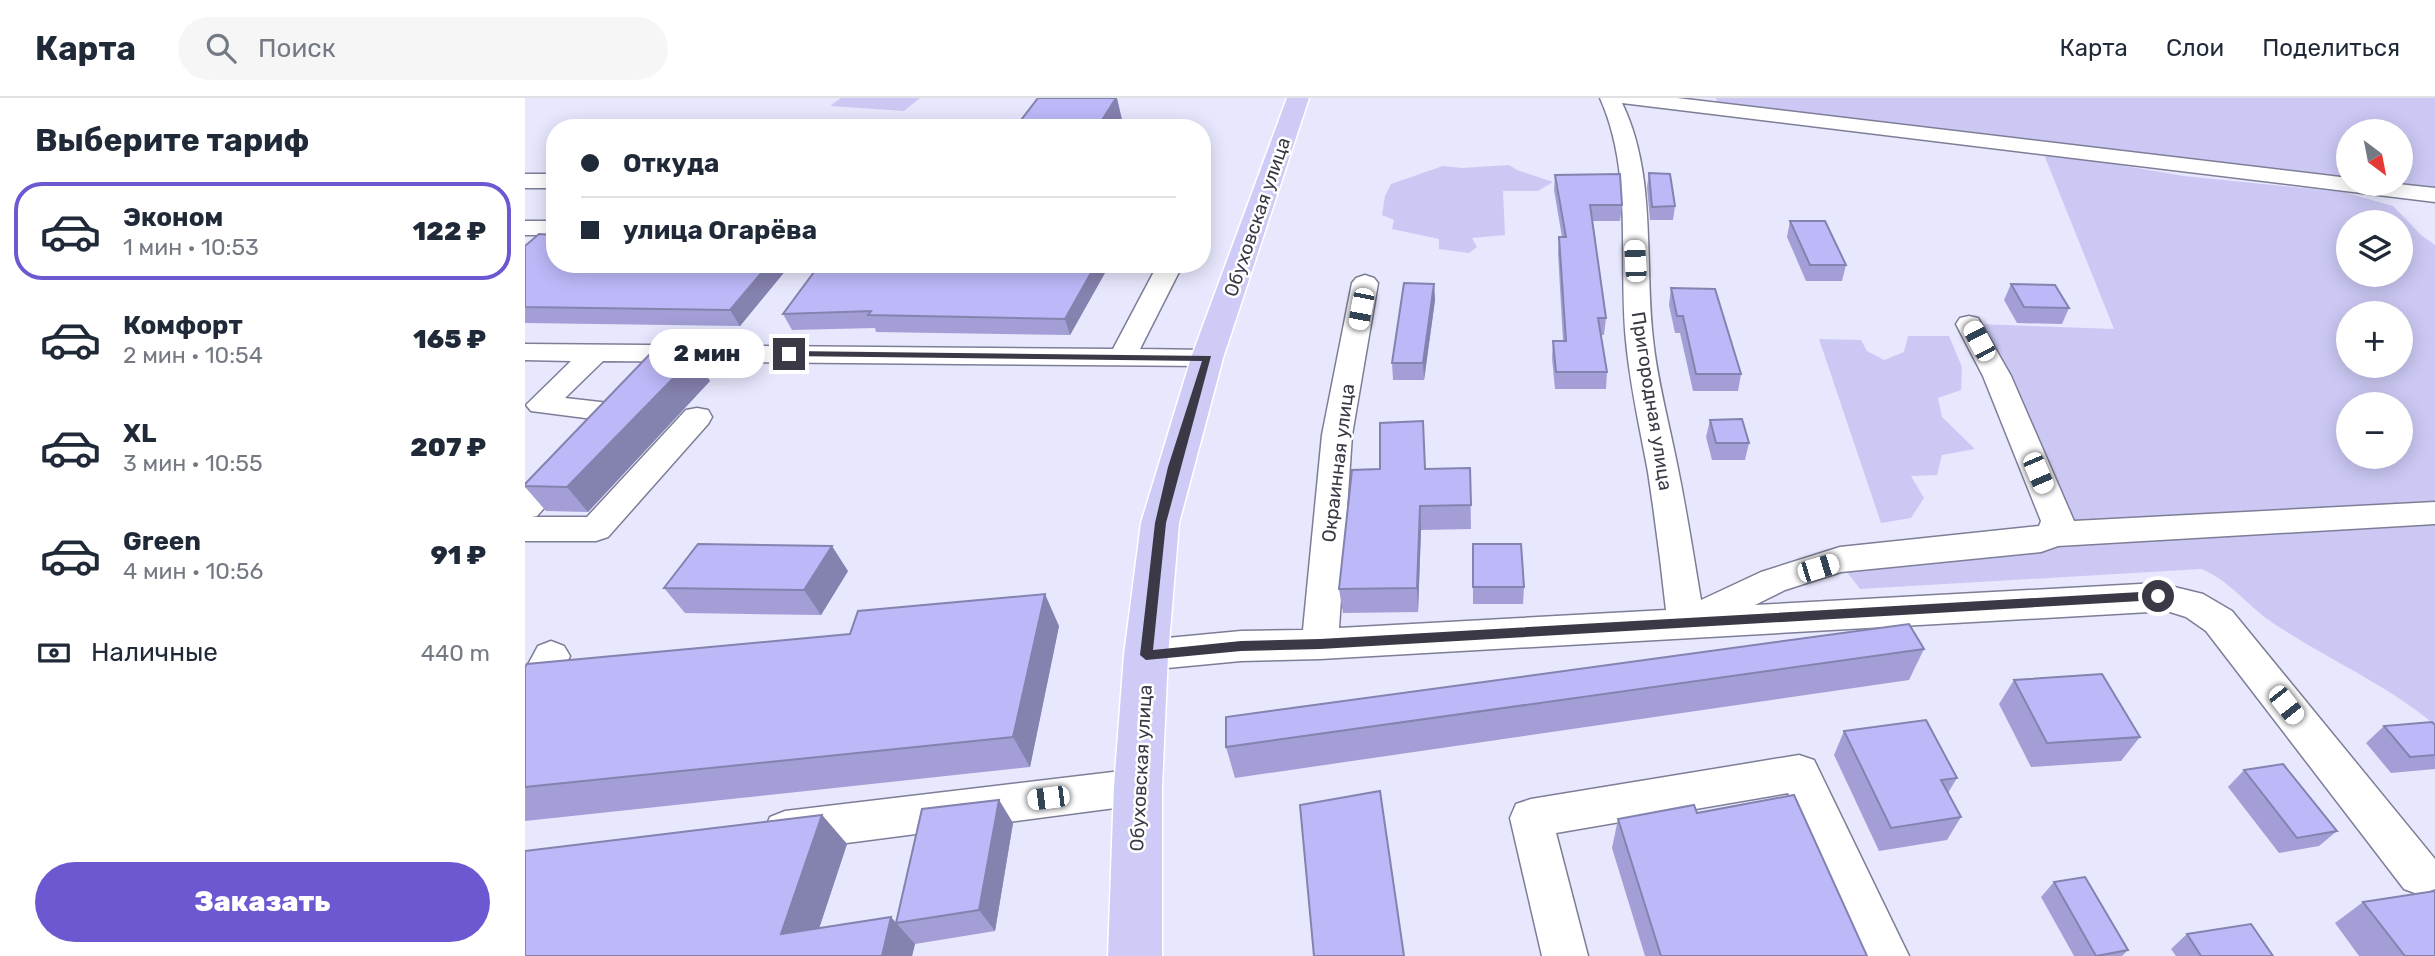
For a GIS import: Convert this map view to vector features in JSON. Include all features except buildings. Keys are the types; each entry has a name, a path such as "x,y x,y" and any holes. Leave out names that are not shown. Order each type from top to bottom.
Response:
{"main road":[{"name":"Обуховская улица","path":"1135,956 1138,787 1146,655 1160,523 1207,358 1298,98"}],"street":[{"name":"Пригородная улица","path":"1610,98 1619,111 1625,137 1632,193 1639,340 1665,480 1686,623"},
{"path":"1627,98 2435,195"},
{"path":"525,181 546,181"},
{"path":"525,228 546,229"},
{"path":"1123,356 1166,273"},
{"name":"Окраинная улица","path":"1320,644 1337,435 1365,284"},
{"path":"1969,324 1997,376 2058,521 2052,534"},
{"path":"525,352 1207,358"},
{"path":"525,508 617,412 541,405 595,353"},
{"path":"525,529 596,529 697,417"},
{"path":"1686,623 1773,582 1840,561 2041,540 2052,534 2435,513"},
{"path":"1146,655 1241,646 1320,644 2158,596 2184,601 2210,613 2219,621 2420,874"},
{"path":"525,709 551,656"},
{"path":"1565,956 1531,818 1799,773 1886,956"},
{"path":"749,835 1138,787"}],"shaded area":[{"path":"841,98 920,98 904,111 830,106"},
{"path":"1716,98 2435,98 2435,189 2413,187 2413,119 2336,119 2336,178 1717,102"},
{"path":"2043,152 2184,176 2336,191 2336,196 2357,196 2393,206 2397,210 2336,210 2336,287 2413,287 2413,227 2435,245 2435,725 2396,696 2270,621 2229,586 2201,569 1860,589 1843,567 2059,540 1977,324 2114,329"},
{"path":"1509,165 1553,182 1538,191 1503,191 1505,235 1472,238 1477,247 1469,253 1439,249 1439,239 1392,229 1394,220 1382,215 1385,196 1391,184 1443,166 1462,168"},
{"path":"1908,336 1949,336 1962,367 1961,390 1938,398 1942,417 1975,449 1942,455 1937,475 1911,476 1924,498 1911,518 1881,523 1819,339 1861,340 1867,351 1884,360 1904,352"}],"route":[{"path":"789,354 1207,358 1160,523 1146,655 1241,646 1320,644 2158,596"}]}
